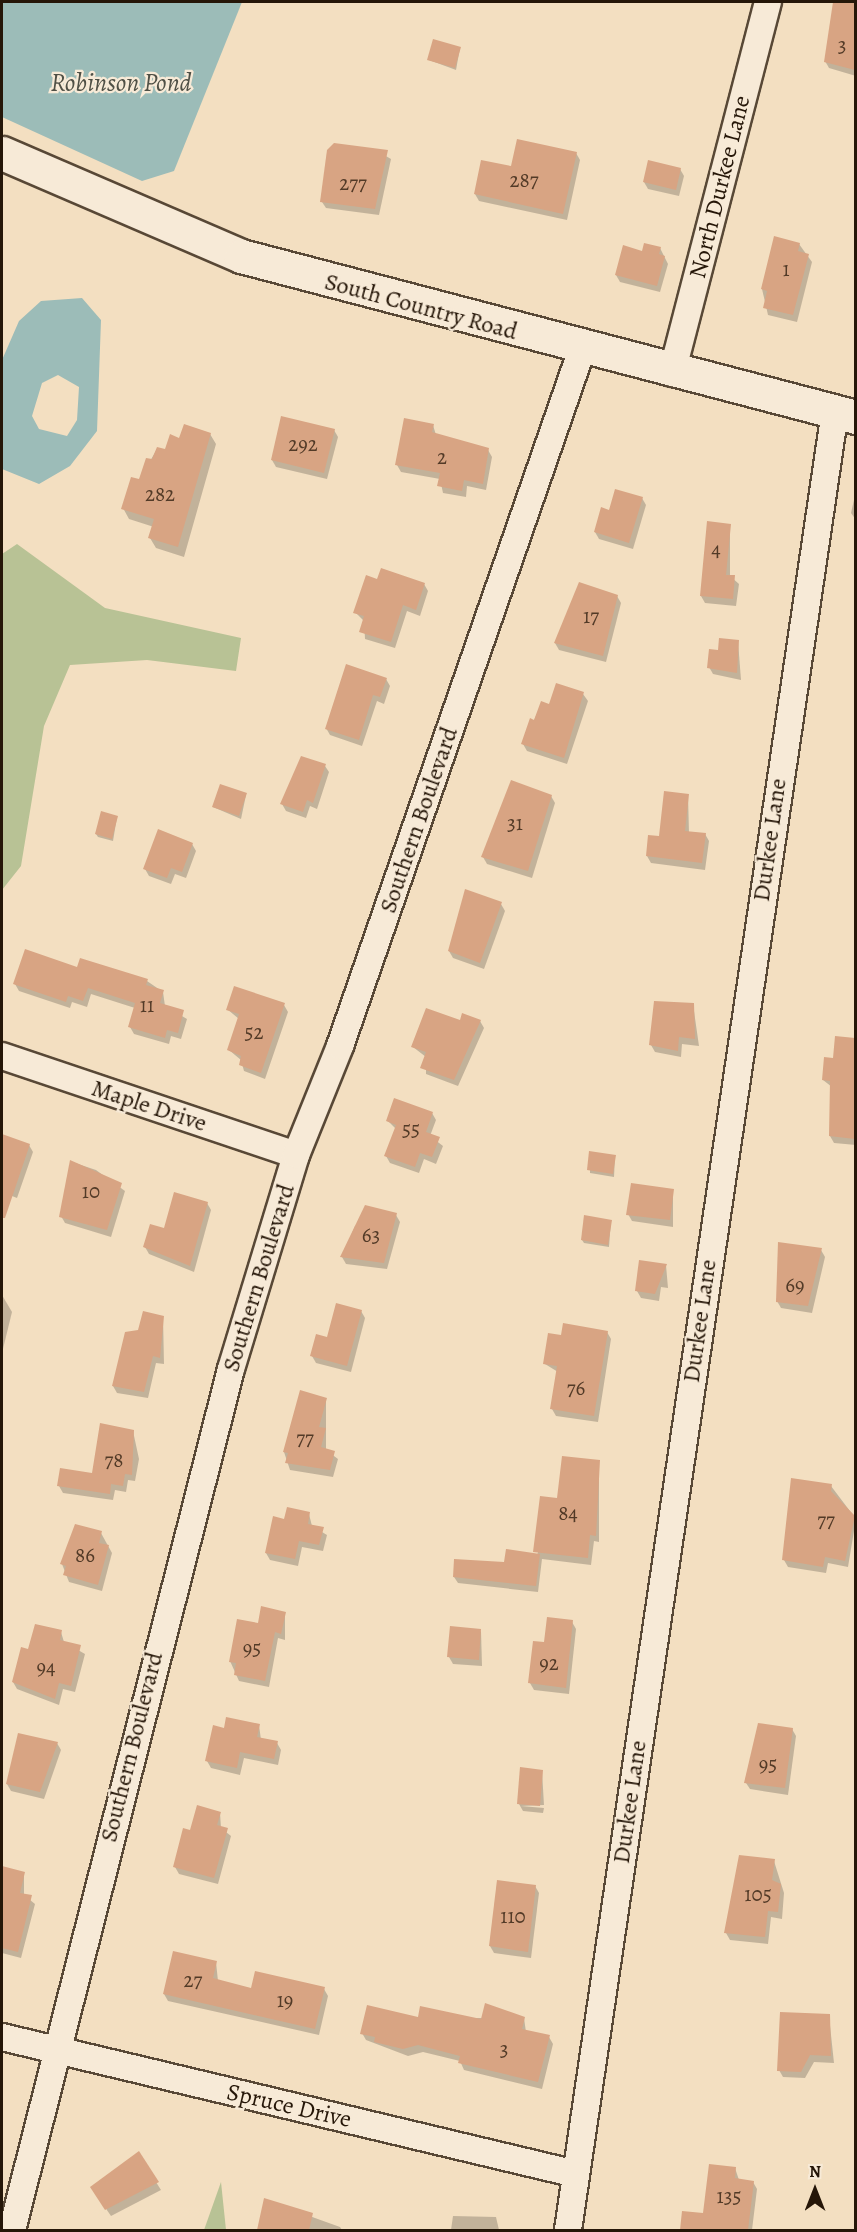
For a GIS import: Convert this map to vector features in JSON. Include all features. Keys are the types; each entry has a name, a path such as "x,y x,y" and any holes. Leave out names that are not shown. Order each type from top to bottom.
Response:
{"main road":[{"name":"South Country Road","path":"2,153 242,256 672,373 845,414"}],"street":[{"name":"North Durkee Lane","path":"672,373 768,2"},
{"name":"Southern Boulevard","path":"12,2230 228,1380 296,1155 340,1046 582,349"},
{"name":"Durkee Lane","path":"568,2230 845,414"},
{"name":"Maple Drive","path":"2,1056 296,1155"},
{"name":"Spruce Drive","path":"2,2037 576,2174"}],"green space":[{"path":"17,544 105,608 241,638 236,671 147,660 70,665 44,726 21,866 2,890 2,554"},
{"path":"221,2182 226,2230 204,2230"}],"water":[{"name":"Robinson Pond","path":"2,2 242,2 174,171 142,181 2,117"},
{"path":"82,298 101,320 97,431 70,466 39,484 2,469 2,360 19,321 41,301","holes":["58,375 79,387 77,420 67,436 39,429 32,416 42,383"]}],"building":[{"path":"833,2 855,2 855,70 824,62"},
{"path":"433,39 461,47 455,68 427,60"},
{"path":"517,139 577,152 563,214 474,194 481,160 511,166"},
{"path":"334,143 388,150 375,209 320,202 327,150"},
{"path":"648,160 681,168 676,190 643,182"},
{"path":"774,236 800,243 798,251 809,254 793,315 763,308 767,291 761,289"},
{"path":"644,243 661,247 659,254 665,256 657,286 615,275 623,245 642,251"},
{"path":"281,416 335,429 324,473 271,460"},
{"path":"404,418 434,424 432,432 489,448 483,484 464,480 462,491 437,486 440,473 395,465"},
{"path":"184,424 211,433 178,547 148,538 154,519 121,509 131,477 139,479 146,458 152,459 157,447 165,449 170,434 179,438"},
{"path":"615,489 643,497 629,543 594,532 601,507 609,510"},
{"path":"707,521 731,524 726,575 735,575 733,599 700,596"},
{"path":"381,568 425,583 416,610 403,605 391,642 359,632 364,616 353,613 366,575 377,579"},
{"path":"579,582 618,595 603,656 554,643"},
{"path":"719,638 739,640 737,673 707,668 709,649 718,650"},
{"path":"346,664 387,678 380,697 373,695 359,740 325,729"},
{"path":"556,683 584,692 564,758 521,744 530,718 534,720 541,701 549,704"},
{"path":"301,756 326,764 313,803 307,800 303,812 280,804"},
{"path":"511,780 552,795 528,871 481,857"},
{"path":"220,784 247,793 239,816 212,807"},
{"path":"664,791 689,794 685,831 706,833 702,863 646,856 648,835 659,836"},
{"path":"101,811 118,816 112,839 95,834"},
{"path":"158,829 193,843 182,872 171,868 167,878 143,869"},
{"path":"465,889 502,902 480,963 448,951"},
{"path":"25,949 77,967 80,958 148,979 146,985 164,990 160,1003 184,1010 178,1033 167,1030 165,1038 128,1027 135,1003 88,988 83,1001 68,996 66,1002 13,984"},
{"path":"234,986 285,1003 261,1073 239,1065 241,1056 227,1050 239,1014 226,1010"},
{"path":"654,1001 694,1003 695,1039 679,1037 678,1051 649,1045"},
{"path":"426,1008 460,1020 462,1013 481,1020 454,1080 420,1068 426,1052 411,1047"},
{"path":"835,1036 855,1038 855,1139 829,1136 830,1081 822,1080 824,1057 833,1058"},
{"path":"394,1098 433,1112 426,1132 440,1137 432,1157 420,1153 415,1167 384,1156 396,1125 386,1121"},
{"path":"2,1134 30,1144 5,1218 2,1218"},
{"path":"589,1151 616,1155 613,1174 587,1170"},
{"path":"70,1160 122,1183 107,1230 59,1217"},
{"path":"631,1183 674,1189 670,1220 626,1215"},
{"path":"174,1192 208,1202 190,1266 143,1247 150,1224 164,1228"},
{"path":"365,1205 397,1213 384,1263 340,1257"},
{"path":"584,1215 612,1220 608,1245 581,1240"},
{"path":"778,1242 822,1248 808,1306 776,1302"},
{"path":"639,1260 667,1264 655,1294 635,1291"},
{"path":"336,1303 362,1310 347,1366 310,1356 316,1334 327,1337"},
{"path":"143,1311 164,1316 160,1358 153,1356 144,1392 112,1386 125,1332 138,1330"},
{"path":"563,1323 608,1331 594,1416 550,1409 557,1366 543,1364 548,1333 561,1335"},
{"path":"300,1390 327,1398 319,1427 326,1428 321,1447 335,1451 330,1470 285,1463 288,1453 283,1452"},
{"path":"100,1423 134,1430 132,1475 125,1474 123,1486 111,1484 110,1494 57,1486 60,1468 92,1473"},
{"path":"562,1456 600,1460 596,1536 590,1535 588,1558 533,1552 540,1496 557,1498"},
{"path":"791,1478 832,1484 831,1491 855,1516 845,1561 825,1557 823,1567 782,1560"},
{"path":"287,1507 310,1512 308,1524 324,1527 319,1545 299,1541 295,1559 265,1553 273,1516 284,1519"},
{"path":"75,1524 102,1531 99,1543 109,1545 98,1585 63,1575 66,1566 60,1564"},
{"path":"506,1549 540,1554 536,1586 453,1577 454,1559 504,1562"},
{"path":"261,1606 286,1612 281,1634 275,1632 265,1681 234,1675 236,1663 229,1662 237,1619 258,1623"},
{"path":"547,1617 573,1620 566,1688 528,1683 533,1641 544,1642"},
{"path":"35,1624 62,1630 60,1640 81,1645 71,1686 59,1683 55,1699 12,1682 21,1647 28,1649"},
{"path":"450,1626 481,1629 479,1660 447,1657"},
{"path":"226,1717 260,1724 257,1737 278,1741 274,1759 240,1752 237,1768 205,1761 213,1725 224,1728"},
{"path":"758,1723 793,1728 785,1788 744,1783"},
{"path":"18,1733 58,1742 40,1792 6,1784"},
{"path":"520,1767 543,1770 540,1806 517,1804"},
{"path":"197,1805 221,1812 217,1825 228,1828 214,1878 173,1867 183,1828 190,1830"},
{"path":"739,1855 775,1859 772,1880 781,1884 778,1912 768,1911 765,1937 724,1933"},
{"path":"2,1866 25,1872 20,1893 32,1895 18,1952 2,1948"},
{"path":"497,1880 536,1885 528,1952 489,1946"},
{"path":"173,1951 217,1961 213,1978 251,1988 255,1971 325,1987 315,2029 163,1994"},
{"path":"485,2003 525,2017 522,2029 550,2035 538,2082 458,2063 460,2056 418,2045 403,2049 374,2042 375,2037 360,2034 367,2005 418,2017 420,2006 481,2019"},
{"path":"780,2012 830,2014 831,2056 810,2055 801,2072 777,2071"},
{"path":"139,2151 159,2182 105,2210 90,2187"},
{"path":"709,2164 736,2167 735,2178 754,2181 748,2230 680,2230 682,2211 703,2213"},
{"path":"264,2198 313,2213 309,2230 257,2230"}]}
